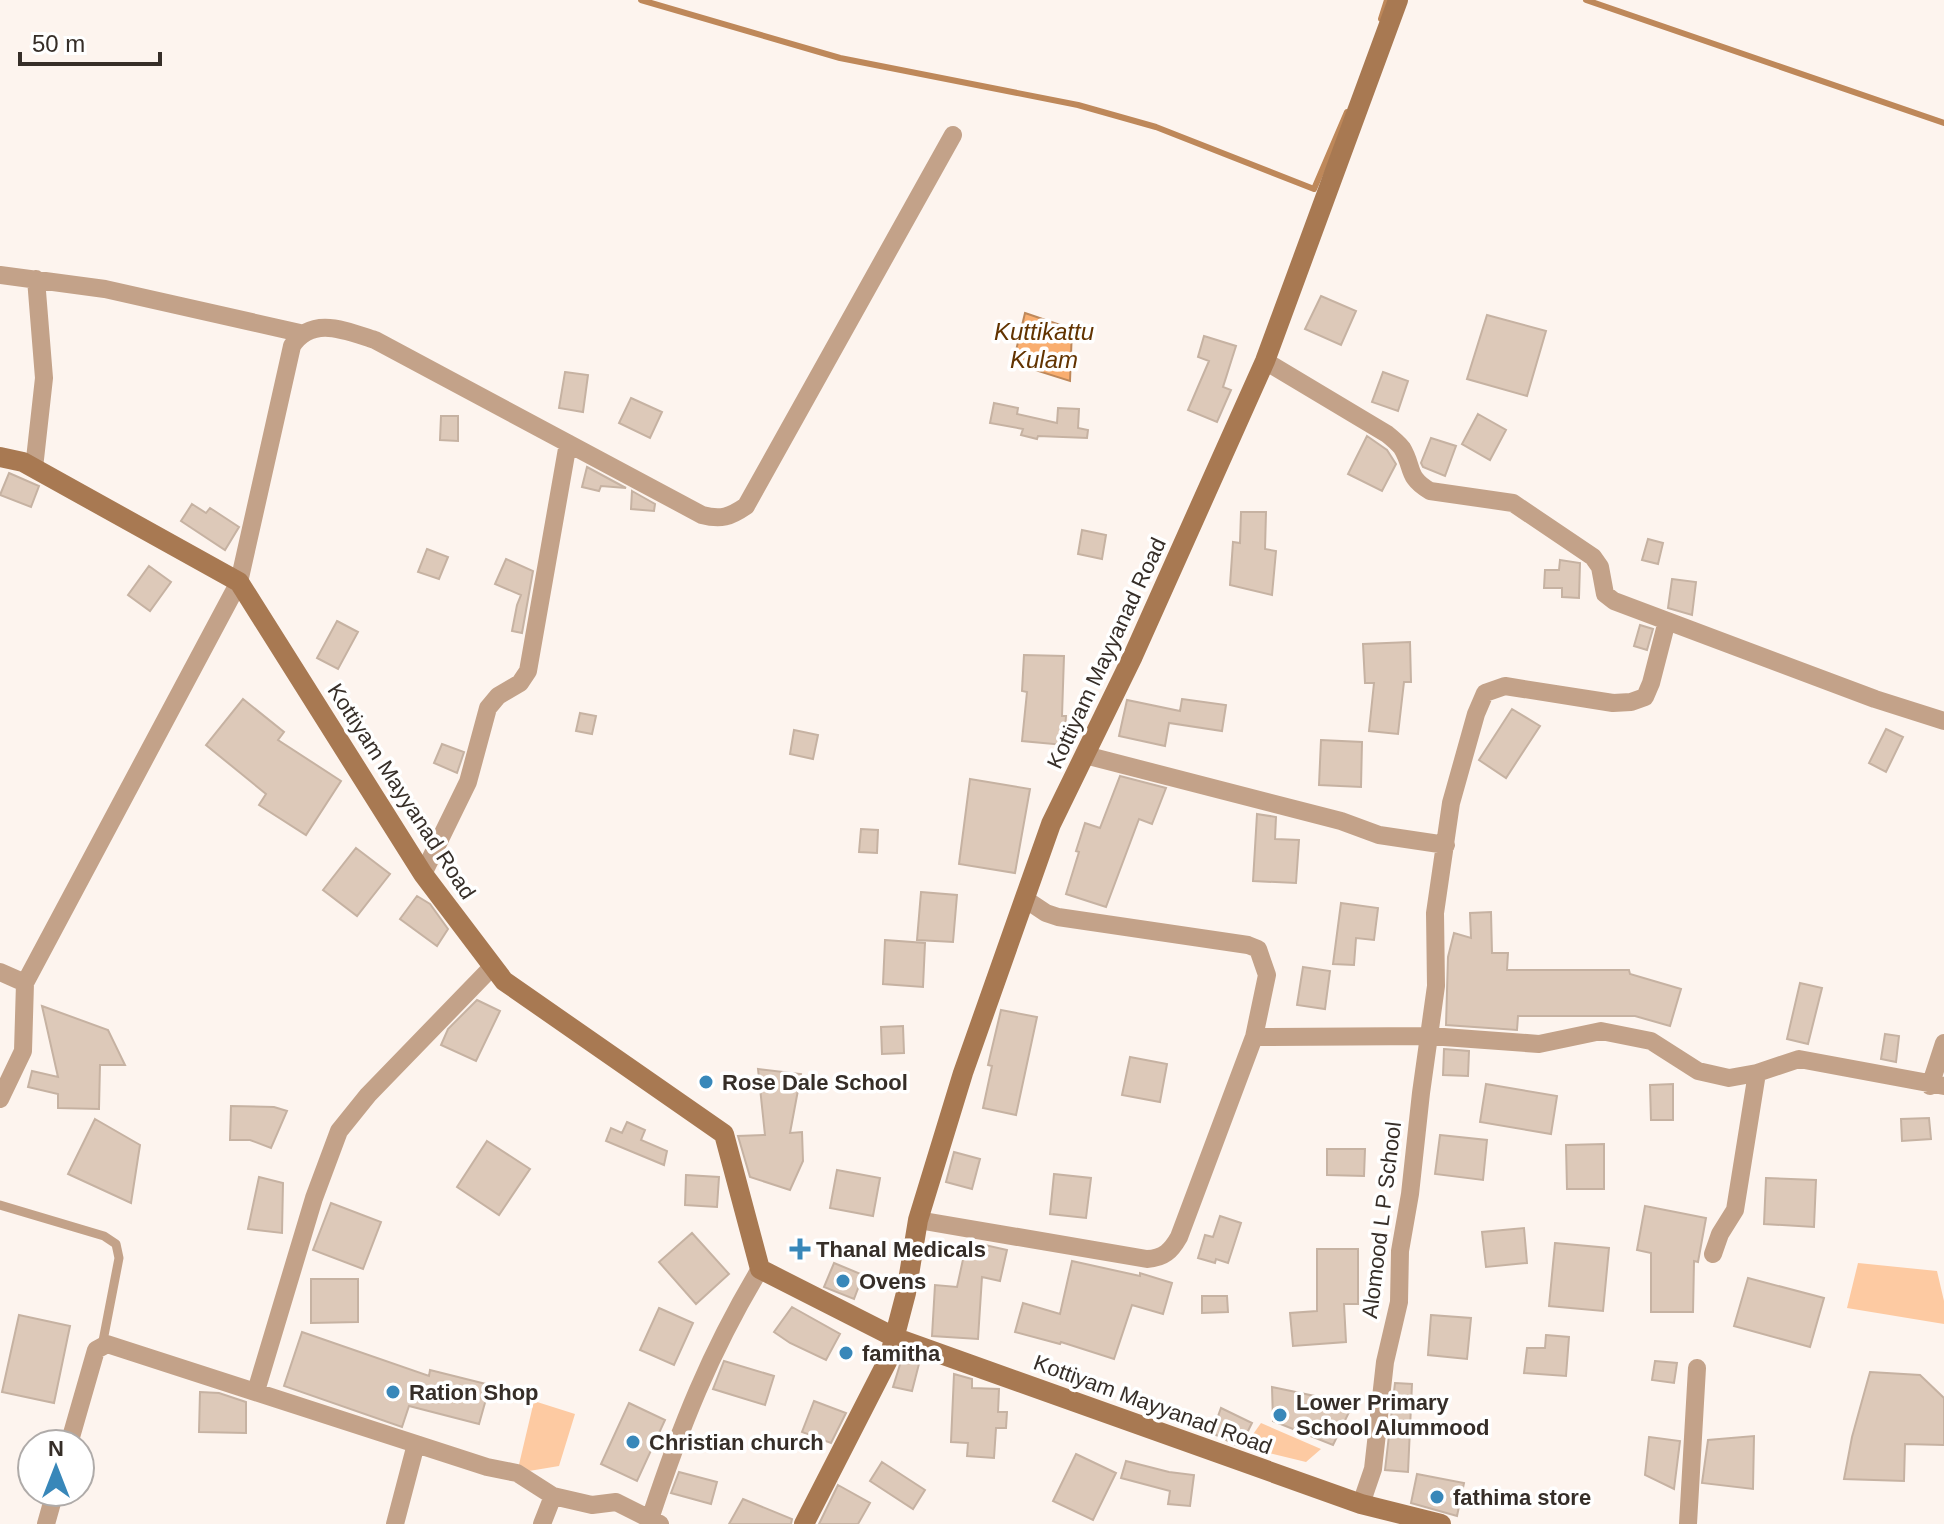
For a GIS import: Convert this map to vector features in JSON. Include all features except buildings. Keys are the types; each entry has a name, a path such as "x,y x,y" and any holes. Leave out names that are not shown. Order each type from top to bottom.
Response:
{"main road":[{"name":"Kottiyam Mayyanad Road","path":"804,1524 889,1358 896,1338 918,1220 963,1073 1051,824 1133,656 1265,361 1398,0"},
{"name":"Kottiyam Mayyanad Road","path":"0,457 23,462 239,582 423,874 504,981 724,1134 760,1269 896,1338 1361,1504 1381,1517 1441,1524"}],"street":[{"path":"0,275 105,289 300,333 312,328 326,328 375,340 702,515 718,519 732,516 746,506 953,135"},
{"path":"34,468 44,378 36,279"},
{"path":"0,1099 23,1051 25,983 239,582 292,346 300,333"},
{"path":"1265,361 1387,434 1401,446 1411,475 1430,491 1513,503 1593,557 1600,567 1605,594 1614,601 1875,699 1944,721"},
{"path":"423,874 468,782 488,708 498,696 520,683 528,671 568,443"},
{"name":"Alomood L P School","path":"1361,1504 1373,1469 1385,1362 1399,1302 1400,1251 1436,986 1435,913 1451,803 1476,714 1485,693 1505,686 1613,703 1645,697 1667,621"},
{"path":"1085,755 1341,821 1379,835 1446,845"},
{"path":"918,1220 1147,1259 1159,1258 1171,1250 1179,1237 1254,1037 1267,975 1258,949 1058,917 1025,899"},
{"path":"256,1391 299,1258 314,1198 339,1131 368,1095 493,966"},
{"path":"0,972 25,983"},
{"path":"1254,1037 1430,1036 1539,1044 1601,1031 1651,1041 1698,1071 1729,1078 1757,1073 1799,1059 1937,1086 1944,1043"},
{"path":"1713,1254 1720,1234 1735,1210 1757,1073"},
{"path":"74,1428 96,1350 107,1344 487,1467 517,1473 553,1496 592,1505 616,1502 655,1521 681,1427 730,1319 760,1269"},
{"path":"1688,1524 1697,1368"},
{"path":"395,1524 416,1444"},
{"path":"542,1524 553,1496"}],"lane":[{"path":"0,1205 104,1236 116,1244 119,1258 102,1346"}],"shaded area":[{"path":"1858,1263 1937,1271 1944,1301 1944,1324 1847,1308"},
{"path":"534,1401 575,1414 559,1466 517,1473"},
{"path":"1261,1423 1321,1449 1306,1462 1244,1447"}],"water":[{"name":"Kuttikattu Kulam","path":"1025,313 1072,329 1070,381 1013,363"}],"waterway":[{"path":"641,0 840,58 1078,105 1156,127 1314,189 1347,112"},
{"path":"1381,19 1387,0"},
{"path":"1586,0 1944,123"}],"place":[{"name":"Rose Dale School","path":"706,1082"},
{"name":"Thanal Medicals","path":"800,1249"},
{"name":"Ovens","path":"843,1281"},
{"name":"famitha","path":"846,1353"},
{"name":"Ration Shop","path":"393,1392"},
{"name":"Lower Primary School Alummood","path":"1280,1415"},
{"name":"Christian church","path":"633,1442"},
{"name":"fathima store","path":"1437,1497"}]}
